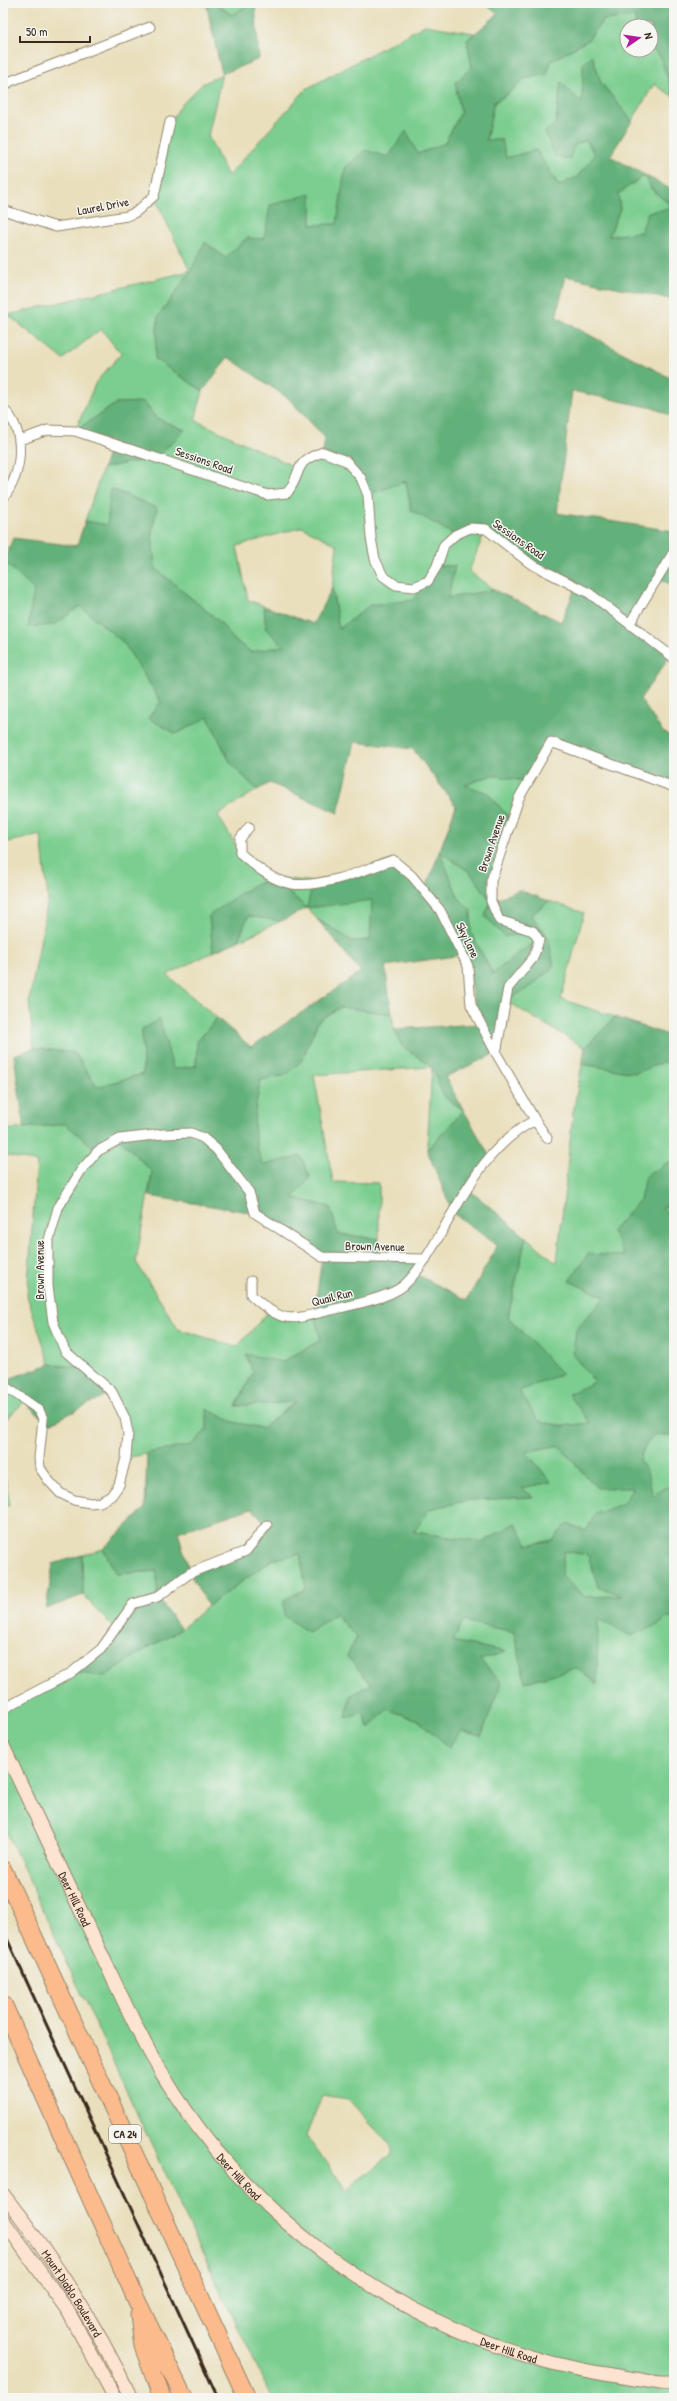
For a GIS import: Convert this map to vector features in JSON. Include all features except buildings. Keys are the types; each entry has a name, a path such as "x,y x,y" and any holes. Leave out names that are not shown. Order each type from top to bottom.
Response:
{"highway":[{"name":"CA 24","path":"3,1870 247,2398"},
{"path":"3,2004 137,2301 184,2398"},
{"path":"137,2301 143,2346 162,2398"}],"street":[{"path":"3,87 11,81 150,27"},
{"name":"Laurel Drive","path":"3,210 56,227 127,216 136,212 154,196 170,122"},
{"path":"3,409 11,415 20,440 16,471 3,498"},
{"name":"Sessions Road","path":"20,440 48,430 75,431 268,495 287,492 295,482 298,468 306,458 323,452 346,461 361,478 368,495 370,538 376,560 382,576 396,585 414,587 428,581 437,566 444,545 455,535 470,528 486,529 531,564 589,593 630,623"},
{"path":"674,551 630,623 674,658"},
{"name":"Brown Avenue","path":"496,1053 508,988 533,958 539,940 533,931 499,920 491,901 491,881 519,798 551,742 674,787"},
{"name":"Sky Lane","path":"249,827 240,839 240,853 271,877 292,884 313,882 357,873 393,860 412,876 440,910 468,966 471,1005 496,1053 547,1138"},
{"path":"426,1259 476,1174 502,1142 517,1130 535,1120"},
{"name":"Brown Avenue","path":"3,1385 39,1410 42,1414 43,1419 39,1458 40,1468 60,1493 74,1500 90,1503 100,1502 111,1496 119,1484 126,1458 128,1433 125,1418 112,1392 65,1351 53,1322 48,1286 48,1243 58,1208 82,1169 98,1150 120,1139 163,1134 191,1133 203,1138 216,1149 249,1192 256,1213 322,1257 426,1259"},
{"name":"Quail Run","path":"251,1281 251,1295 269,1311 292,1320 368,1301 402,1287 426,1259"},
{"path":"3,1709 71,1673 95,1654 101,1649 133,1604 156,1597 190,1573 246,1551 267,1525"},
{"name":"Deer Hill Road","path":"3,1746 136,2027 162,2073 197,2127 252,2192 315,2247 369,2285 435,2321 487,2342 572,2368 653,2382 674,2383"},
{"name":"Mount Diablo Boulevard","path":"3,2194 81,2303 102,2339 131,2398"},
{"name":"Mount Diablo Boulevard","path":"3,2220 68,2311 114,2398"}],"green space":[{"path":"206,3 215,3 232,15 251,3 255,3 259,59 222,74"},
{"path":"215,3 251,3 232,15"},
{"path":"483,3 674,3 674,95 659,55 659,18 635,17 603,20 588,40 551,61 547,74 524,79 509,93 494,102 486,140 502,140 506,158 536,150 559,186 577,177 595,155 587,140 574,145 570,159 554,156 545,132 556,123 561,82 582,103 583,64 592,55 601,83 632,121 610,156 645,175 618,194 620,209 609,236 641,232 648,212 674,208 674,300 566,276 556,317 674,380 674,417 653,408 572,391 557,513 674,531 674,586 657,578 630,623 671,655 640,699 663,732 674,738 674,787 551,742 528,782 492,775 465,785 488,793 512,821 491,881 492,901 519,890 549,901 531,915 548,937 554,966 533,985 506,1001 496,1053 445,1077 463,1110 443,1096 433,1067 402,1046 394,1029 481,1024 462,955 385,966 392,1014 340,1007 318,1021 302,1060 287,1075 261,1080 254,1123 256,1143 263,1165 301,1156 310,1177 293,1198 330,1207 338,1234 379,1239 380,1258 426,1259 414,1273 467,1300 498,1245 453,1213 427,1150 464,1110 490,1157 467,1188 526,1237 508,1317 562,1374 519,1391 539,1421 563,1426 590,1423 568,1394 595,1382 573,1355 576,1329 605,1297 569,1281 588,1254 625,1256 612,1231 640,1200 646,1176 674,1159 674,1202 662,1208 674,1219 674,1434 669,1436 655,1434 643,1449 639,1461 646,1469 653,1495 674,1483 674,1620 671,1616 658,1625 631,1636 598,1619 597,1684 576,1668 525,1682 514,1632 464,1621 452,1641 506,1652 480,1660 502,1683 481,1736 461,1731 449,1747 418,1720 387,1709 369,1729 363,1712 346,1718 350,1696 371,1684 347,1656 357,1637 335,1614 308,1632 284,1616 284,1600 306,1589 300,1553 272,1560 208,1606 190,1574 157,1597 157,1571 117,1574 103,1549 145,1508 147,1453 192,1445 207,1429 207,1409 233,1422 262,1428 296,1402 236,1406 253,1373 246,1354 282,1362 321,1340 314,1314 322,1257 255,1213 149,1196 152,1172 120,1139 98,1151 65,1124 24,1128 14,1055 34,1048 75,1053 97,1087 143,1074 142,1029 160,1019 173,1069 196,1066 197,1042 217,1018 251,1047 361,972 317,919 352,941 370,940 372,900 307,908 313,882 393,860 425,891 456,806 413,749 355,742 338,813 270,783 257,790 230,762 208,717 176,734 148,718 161,702 124,643 80,606 54,625 28,627 34,590 4,561 13,538 77,546 85,521 107,525 111,489 157,508 152,532 155,568 220,622 233,639 251,652 283,646 266,629 264,606 313,624 332,588 339,629 370,605 413,600 437,566 455,566 448,598 494,590 561,622 576,587 531,564 486,529 455,535 411,510 406,481 368,495 346,461 323,452 325,438 289,399 228,357 203,391 155,359 158,317 191,271 205,242 225,258 247,238 264,239 270,205 311,194 311,225 337,224 345,168 365,150 388,157 406,131 418,154 445,143 461,112 455,83 472,67 467,40 498,14","holes":["440,852 470,872 491,901 485,916 505,937 533,931 539,940 517,954 493,974 471,933 471,910 458,897","559,1445 597,1488 633,1488 622,1504 595,1514 586,1531 567,1523 553,1540 528,1545 515,1523 484,1542 414,1532 429,1509 470,1500 533,1497 522,1488 551,1482 526,1452","252,1508 267,1525 246,1551 190,1573 178,1532","564,1551 588,1555 598,1586 622,1596 585,1597 561,1575"]},
{"path":"619,18 619,58 659,58 659,55 660,56 674,97 654,84 632,121 601,83 592,55 583,64 582,103 561,82 556,123 574,145 586,140 595,155 577,177 559,186 536,150 506,158 486,140 494,103 509,93 524,79 547,74 551,61 588,40 603,20"},
{"path":"425,25 474,33 467,40 472,67 455,83 461,112 445,143 418,154 388,157 345,168 337,224 311,225 310,195 264,239 247,238 225,258 205,242 191,271 158,317 155,359 203,391 195,420 297,468 323,452 406,481 411,510 455,535 486,529 469,571 494,590 447,598 455,566 437,566 413,601 370,605 339,629 332,588 337,545 302,527 237,546 248,600 264,606 266,629 283,646 251,652 233,639 220,622 155,568 152,532 157,508 112,489 107,525 85,521 103,468 157,457 185,430 156,418 144,402 117,403 75,431 96,382 121,354 101,329 63,359 8,315 190,271 154,196 170,122 182,104 202,84 222,74 208,136 228,176 306,89"},
{"path":"645,175 652,190 674,208 641,232 609,236 620,209 618,194"},
{"path":"645,175 674,191 674,207 652,190"},
{"path":"144,402 156,418 185,430 157,457 103,468 112,442 75,431 117,403"},
{"path":"4,561 34,590 54,625 80,605 124,643 161,702 149,718 208,717 230,762 257,790 218,815 240,853 271,877 313,882 307,908 209,916 213,952 167,975 217,1018 197,1042 196,1066 172,1069 142,1029 143,1074 96,1087 75,1053 34,1048 29,1002 48,900 41,835 3,843 3,751 6,747 3,736"},
{"path":"492,775 528,782 512,821 465,785"},
{"path":"439,851 470,872 491,901 533,931 539,940 517,954 493,974 471,933 471,910 458,897"},
{"path":"271,877 307,908 281,921 248,916 238,941 213,952 209,916 240,893"},
{"path":"373,899 371,940 352,941 317,919 307,908"},
{"path":"549,901 584,913 561,999 615,1017 585,1048 506,1001 533,985 548,937 531,915"},
{"path":"248,916 281,921 238,941"},
{"path":"341,1007 392,1014 394,1029 402,1046 433,1067 443,1096 464,1110 427,1150 432,1067 314,1075 333,1182 379,1183 379,1239 338,1234 330,1207 293,1198 263,1165 255,1145 254,1111 261,1079 287,1075 302,1060 318,1021"},
{"path":"615,1017 674,1037 674,1046 667,1061 635,1073 582,1064 585,1048"},
{"path":"674,1046 674,1159 646,1176 640,1200 612,1231 625,1256 569,1281 605,1297 576,1329 573,1355 595,1382 590,1423 563,1426 538,1421 519,1391 561,1374 508,1317 526,1237 557,1263 573,1113 582,1064 635,1073 667,1061"},
{"path":"65,1124 98,1150 120,1139 152,1172 136,1262 178,1329 237,1347 269,1311 292,1320 314,1314 321,1340 282,1362 253,1373 236,1406 296,1401 262,1428 232,1422 208,1410 207,1429 192,1445 126,1458 128,1433 112,1392 84,1368 50,1364 27,1296 37,1162 3,1155 3,1130"},
{"path":"674,1202 674,1219 662,1208"},
{"path":"50,1364 84,1368 112,1392 42,1428 43,1419 3,1381"},
{"path":"3,1385 26,1400 3,1422"},
{"path":"674,1428 674,2398 272,2398 176,2198 3,1824 3,1709 71,1673 144,1650 181,1629 208,1606 272,1560 300,1553 306,1589 284,1600 308,1632 335,1614 357,1637 347,1656 371,1684 350,1696 363,1711 368,1728 387,1709 418,1720 449,1746 461,1731 481,1736 502,1683 480,1660 505,1652 452,1641 463,1621 514,1632 526,1682 576,1668 597,1684 598,1619 631,1635 658,1625 586,1531 567,1523 553,1540 527,1545 515,1523 484,1542 414,1532 428,1509 470,1500 532,1497 521,1488 551,1482 526,1452 559,1445 597,1488 639,1461 645,1446 656,1433","holes":["322,2095 348,2099 391,2145 391,2156 358,2179 348,2192 306,2136"]},
{"path":"3,1468 10,1505 3,1507"},
{"path":"103,1549 117,1574 158,1571 157,1597 115,1629 83,1595 82,1555"},
{"path":"564,1551 588,1555 598,1586 623,1596 585,1597 561,1575"},
{"path":"82,1555 83,1595 46,1609 53,1564"},
{"path":"157,1597 181,1629 144,1650 105,1676 71,1673 101,1649 133,1604"}],"railway":[{"path":"3,1930 218,2398"}]}
